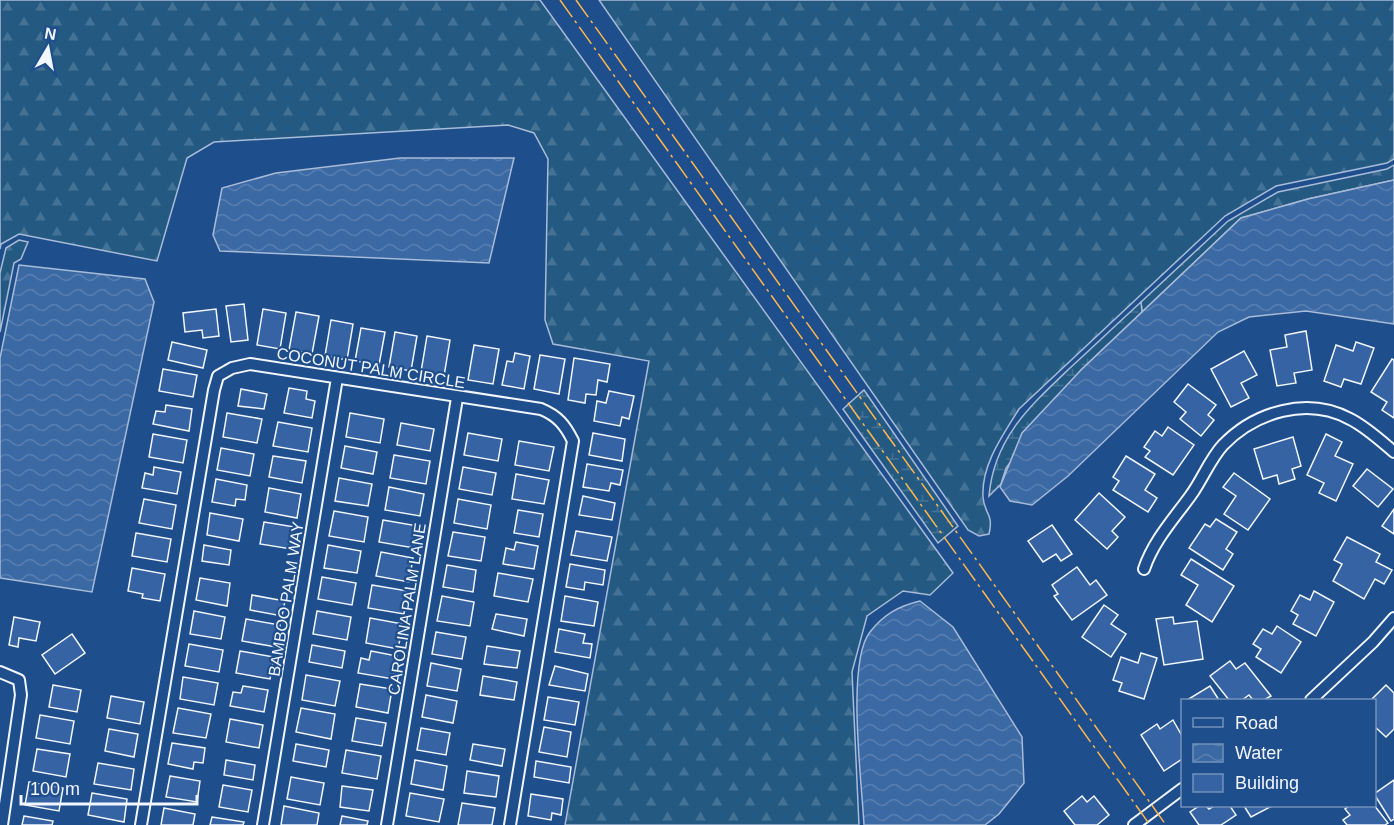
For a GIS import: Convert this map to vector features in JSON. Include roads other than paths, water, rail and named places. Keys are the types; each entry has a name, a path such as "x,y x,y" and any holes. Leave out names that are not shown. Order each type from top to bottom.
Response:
{"street":[{"name":"COCONUT PALM CIRCLE","path":"141,825 214,390 218,376 232,368 250,363 457,398 541,409 554,414 566,426 573,441 510,825"},
{"name":"BAMBOO PALM WAY","path":"264,825 337,378"},
{"name":"CAROLINA PALM LANE","path":"387,825 457,398"},
{"path":"1144,569 1151,548 1192,494 1221,447 1241,428 1268,414 1297,408 1324,410 1348,418 1370,431 1394,452"},
{"path":"1312,699 1373,642 1394,618"},
{"path":"0,672 19,680 21,696 2,825"},
{"path":"1134,825 1181,790"}],"water":[{"path":"400,158 514,158 489,263 220,251 213,235 222,188 276,173"},
{"path":"1394,180 1394,324 1306,311 1249,317 1218,332 1068,476 1032,505 1010,501 1000,487 1022,433 1081,370 1241,218 1308,199"},
{"path":"19,265 145,279 154,302 92,592 0,578 0,358"},
{"path":"920,601 953,627 1022,737 1024,783 999,814 985,825 864,825 857,724 859,669 863,647 870,632 886,616 905,605"}]}
